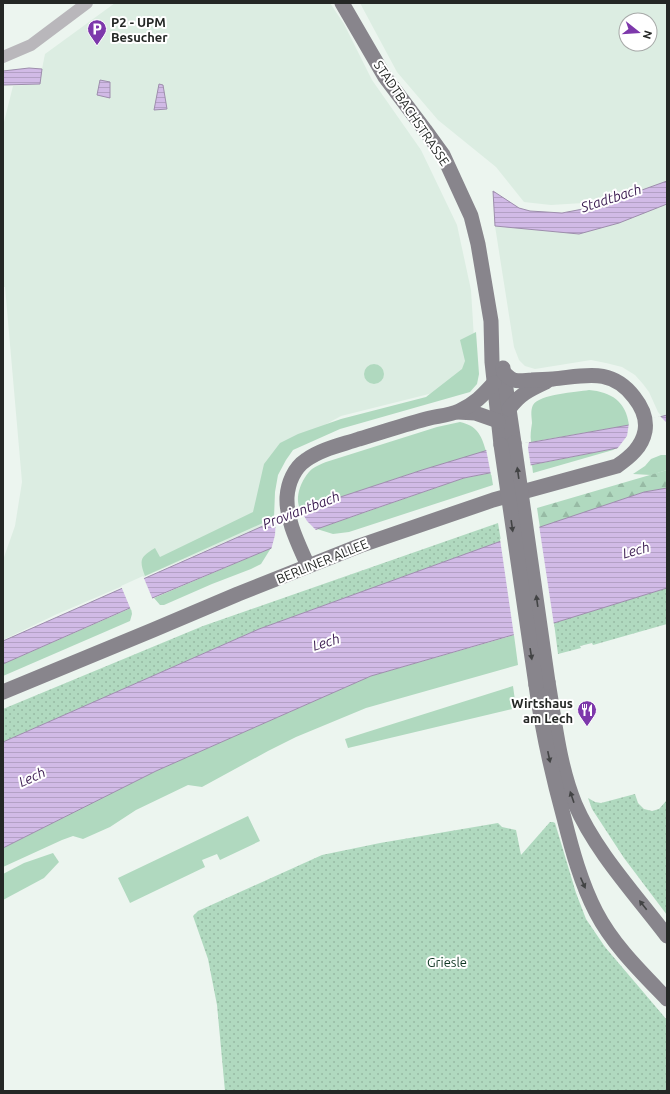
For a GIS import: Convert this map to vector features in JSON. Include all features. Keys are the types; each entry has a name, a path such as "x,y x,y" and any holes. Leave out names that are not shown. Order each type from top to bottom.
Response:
{"main road":[{"name":"STADTBACHSTRASSE","path":"342,3 384,77 443,154 471,216 478,244 491,320 503,362 499,378 498,420 507,444"},
{"name":"BERLINER ALLEE","path":"3,692 359,546 494,500 617,466 631,455 641,442 645,428 645,419 642,409 635,398 623,386 615,380 595,374 552,379"},
{"name":"STADTBACHSTRASSE","path":"499,378 509,409 507,444"},
{"path":"308,566 297,541 289,513 287,499 288,488 294,472 306,460 323,450 422,420 458,412 475,403 499,378 514,380 552,379"},
{"path":"509,409 522,394 552,379"},
{"path":"458,412 475,413 498,420"},
{"path":"507,444 542,683 554,784 568,834 580,875 596,913 615,942 667,999"},
{"path":"547,720 560,752 568,785 575,804 589,832 667,936"}],"street":[{"path":"4,57 31,46 87,3"}],"shaded area":[{"path":"115,3 330,3 344,24 372,80 421,150 457,225 471,290 475,355 457,387 341,416 290,444 272,472 272,522 55,615 3,640 3,560 15,526 22,482 5,287 3,287 3,126 13,86 39,84 45,54"},
{"path":"360,3 667,3 667,181 628,195 583,203 551,205 524,202 496,167 438,120 397,72"},
{"path":"667,204 667,422 658,412 649,392 643,384 635,375 622,367 591,360 535,369 525,366 519,360 514,347 495,226 579,234 619,223"}],"green space":[{"path":"476,332 479,374 477,384 470,392 340,429 293,450 278,475 275,492 274,518 145,576 142,566 142,559 146,554 155,548 160,557 253,512 264,464 280,443 298,434 341,419 426,397 462,369 465,361 460,340"},
{"path":"370,364 378,364 384,370 384,378 378,384 370,384 364,378 364,370"},
{"path":"589,390 604,393 616,399 625,410 629,425 531,442 531,414 533,405 537,401 559,394"},
{"path":"460,422 471,426 478,432 486,451 422,470 301,510 298,494 308,473 315,467 326,462 437,427"},
{"path":"617,448 613,450 533,473 532,465"},
{"path":"661,455 667,455 667,470 651,475 633,474 645,466 651,459"},
{"path":"667,470 667,488 644,492 540,528 537,508"},
{"path":"491,473 493,485 349,532 333,534 317,529 464,478"},
{"path":"498,523 501,541 259,629 3,742 3,709 203,626"},
{"path":"271,548 261,564 251,569 164,605 160,605 154,598"},
{"path":"667,588 667,624 593,645 592,643 580,646 581,648 558,654 554,623"},
{"path":"131,608 132,614 130,621 3,676 3,664"},
{"path":"514,635 518,665 366,708 296,737 202,787 188,785 136,810 110,827 83,839 73,836 3,867 3,848 156,771 371,676"},
{"path":"513,686 516,708 348,748 345,739"},
{"path":"635,794 638,803 644,809 652,811 659,809 667,800 667,915 624,858 592,809 588,798 595,802 601,803"},
{"path":"248,816 260,841 220,860 217,854 202,860 205,867 130,903 118,878"},
{"name":"Griesle","path":"550,822 555,823 576,893 586,919 605,947 667,1020 667,1091 225,1091 217,1005 208,959 193,916 198,911 322,855 380,843 498,823 502,827 516,830 521,855"},
{"path":"53,853 59,862 44,878 3,900 3,874 24,863"}],"water":[{"path":"29,68 42,69 40,84 3,85 3,71"},
{"path":"100,80 110,82 110,98 97,95"},
{"path":"159,84 163,85 167,109 154,110"},
{"path":"667,181 667,204 619,223 579,234 495,226 493,191 519,208 530,211 562,213 609,204 628,195"},
{"name":"Proviantbach","path":"667,415 667,433 617,448 464,478 368,511 317,529 157,596 3,664 3,641 301,510 488,450 629,425"},
{"name":"Lech","path":"667,488 667,588 554,623 371,676 156,771 3,848 3,742 259,629 537,528 644,492"}],"pier":[{"path":"660,416 667,423 667,435 618,450 617,449 627,436 629,423"},
{"path":"529,442 528,448 531,467 491,475 486,449"},
{"path":"300,509 307,521 317,531 271,550 275,535 276,518"},
{"path":"539,525 554,625 514,636 500,539"},
{"path":"143,576 153,600 131,610 121,586"}],"place":[{"name":"P2 - UPM Besucher","path":"97,46"},
{"name":"Wirtshaus am Lech","path":"587,727"}],"water label":[{"name":"Stadtbach","path":"611,198"}]}
